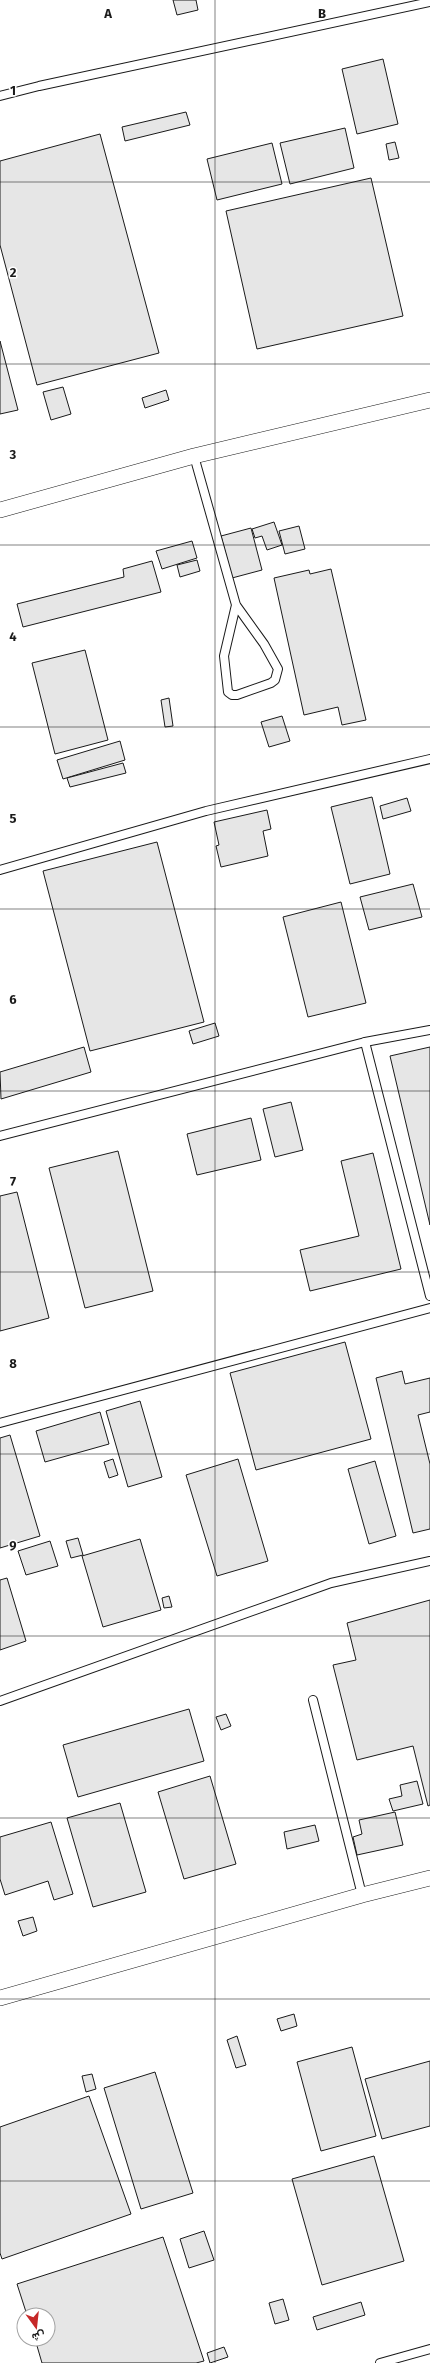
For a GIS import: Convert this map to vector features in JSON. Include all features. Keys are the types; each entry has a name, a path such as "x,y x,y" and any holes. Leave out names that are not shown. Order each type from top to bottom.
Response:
{"street":[{"path":"0,510 194,456 430,400"},
{"path":"0,1998 362,1895 430,1878"}],"lane":[{"path":"0,96 39,86 430,2"},
{"path":"194,456 236,605 264,644 278,669 275,680 271,683 237,695 232,695 228,692 224,656 236,605"},
{"path":"0,870 206,810 430,759"},
{"path":"0,1136 365,1042 430,1030"},
{"path":"365,1042 430,1296"},
{"path":"0,1423 430,1308"},
{"path":"0,1701 331,1583 430,1561"},
{"path":"313,1700 362,1895"},
{"path":"380,2363 430,2349"}],"building":[{"path":"173,0 196,0 198,10 177,15"},
{"path":"383,59 398,124 357,134 342,69"},
{"path":"186,112 190,125 125,141 122,127"},
{"path":"345,128 354,168 290,184 280,143"},
{"path":"100,134 159,353 37,385 0,245 0,161"},
{"path":"395,142 399,158 389,160 386,144"},
{"path":"272,143 282,184 217,200 207,159"},
{"path":"371,178 403,316 257,349 226,211"},
{"path":"0,341 18,410 0,414"},
{"path":"63,387 71,414 51,420 43,392"},
{"path":"166,390 169,400 145,408 142,398"},
{"path":"274,522 282,545 267,550 262,536 255,538 252,529"},
{"path":"299,526 305,549 285,554 279,531"},
{"path":"251,528 262,570 232,578 221,536"},
{"path":"192,541 197,558 162,569 156,551"},
{"path":"197,560 200,571 180,577 177,565"},
{"path":"152,561 161,592 23,627 17,604 124,577 123,569"},
{"path":"331,569 366,720 342,725 338,707 304,715 274,578 309,570 310,574"},
{"path":"85,650 108,740 55,754 32,663"},
{"path":"169,698 173,726 165,727 161,700"},
{"path":"282,716 290,741 269,747 261,722"},
{"path":"120,741 125,760 63,779 57,760"},
{"path":"123,763 126,773 70,787 67,778"},
{"path":"372,797 390,874 350,884 331,807"},
{"path":"407,798 411,811 383,819 380,806"},
{"path":"267,810 271,829 263,831 268,856 221,867 216,846 219,845 214,822"},
{"path":"157,842 204,1022 90,1051 43,871"},
{"path":"413,884 422,917 369,930 360,897"},
{"path":"341,902 366,1003 308,1017 283,917"},
{"path":"215,1023 219,1036 193,1044 189,1031"},
{"path":"84,1047 91,1072 1,1099 0,1072"},
{"path":"430,1047 430,1225 390,1056"},
{"path":"291,1102 303,1150 275,1157 263,1109"},
{"path":"251,1118 261,1160 197,1175 187,1134"},
{"path":"118,1151 153,1291 85,1308 49,1168"},
{"path":"373,1153 401,1269 310,1291 300,1250 359,1236 341,1161"},
{"path":"17,1192 49,1318 0,1331 0,1196"},
{"path":"345,1342 371,1439 256,1470 230,1373"},
{"path":"402,1371 405,1384 430,1378 430,1412 418,1415 430,1464 430,1529 413,1533 376,1378"},
{"path":"140,1401 162,1477 128,1487 106,1411"},
{"path":"100,1412 109,1444 45,1462 36,1431"},
{"path":"10,1435 40,1536 0,1548 0,1438"},
{"path":"113,1459 118,1475 109,1478 104,1462"},
{"path":"238,1459 268,1561 217,1576 186,1475"},
{"path":"375,1461 396,1536 369,1544 348,1469"},
{"path":"78,1538 83,1555 71,1558 66,1541"},
{"path":"140,1539 161,1610 103,1627 82,1556"},
{"path":"50,1541 58,1566 26,1575 18,1551"},
{"path":"7,1578 26,1641 0,1650 0,1580"},
{"path":"169,1596 172,1607 164,1608 162,1598"},
{"path":"430,1600 430,1805 428,1806 413,1746 357,1760 333,1665 356,1660 347,1623"},
{"path":"189,1709 204,1761 78,1797 63,1745"},
{"path":"226,1714 231,1726 221,1730 216,1717"},
{"path":"210,1776 236,1864 184,1879 158,1792"},
{"path":"417,1781 423,1804 393,1811 389,1799 402,1796 400,1785"},
{"path":"120,1803 146,1892 93,1907 67,1818"},
{"path":"395,1812 403,1845 357,1855 353,1837 362,1834 359,1820"},
{"path":"51,1822 73,1894 54,1900 48,1881 5,1895 0,1879 0,1837"},
{"path":"315,1825 319,1841 287,1849 284,1832"},
{"path":"33,1917 37,1931 23,1936 18,1921"},
{"path":"294,2014 297,2026 281,2031 277,2019"},
{"path":"237,2036 246,2065 236,2068 227,2040"},
{"path":"352,2047 376,2136 321,2151 297,2062"},
{"path":"430,2061 430,2126 382,2139 365,2079"},
{"path":"155,2072 193,2193 141,2209 104,2088"},
{"path":"92,2074 96,2089 86,2092 82,2076"},
{"path":"89,2096 131,2214 2,2259 0,2253 0,2127"},
{"path":"374,2156 404,2261 322,2285 292,2179"},
{"path":"204,2231 214,2260 189,2268 180,2239"},
{"path":"163,2237 204,2361 196,2363 42,2363 37,2347 56,2347 56,2307 24,2307 17,2284"},
{"path":"283,2299 289,2320 275,2324 269,2303"},
{"path":"361,2302 365,2315 317,2330 313,2317"},
{"path":"224,2347 228,2357 210,2363 207,2353"}]}
